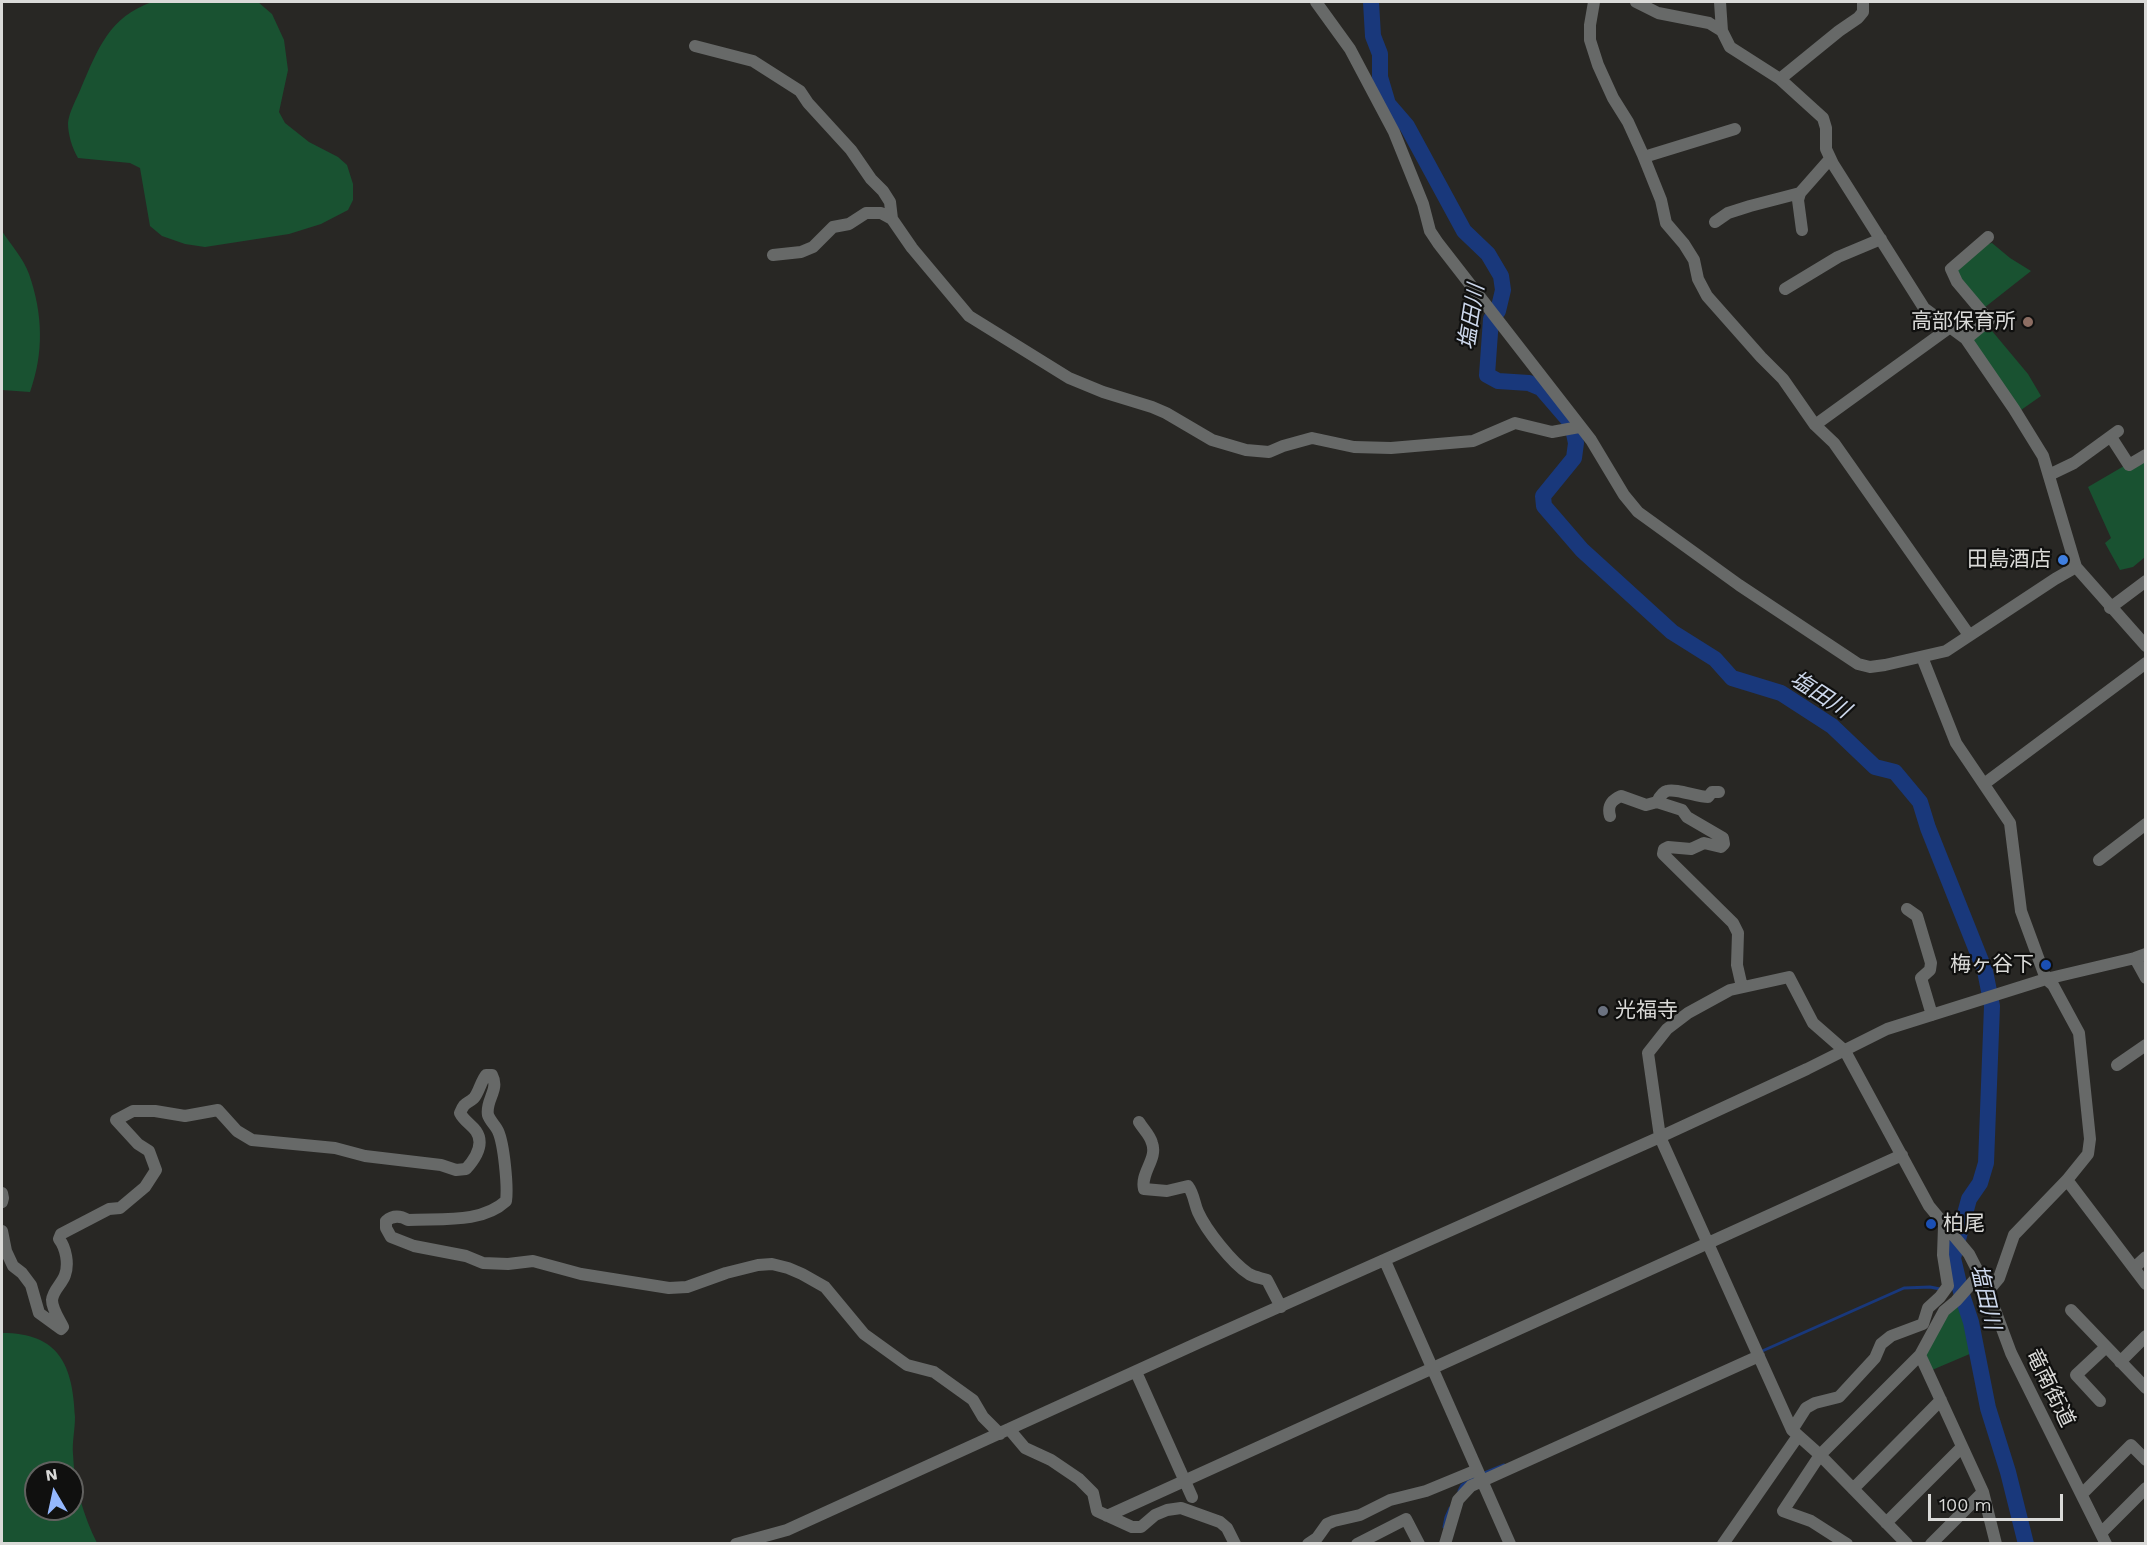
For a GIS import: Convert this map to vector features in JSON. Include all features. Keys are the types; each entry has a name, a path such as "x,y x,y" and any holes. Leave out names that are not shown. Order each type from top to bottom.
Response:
{"street":[{"path":"1316,2 1350,49 1394,132 1423,204 1430,231 1591,440 1624,495 1638,512 1749,591 1858,664 1870,667 1946,651 2076,567"},
{"path":"1594,2 1590,40 1598,65 1644,157 1661,200 1666,223 1694,260 1698,279 1707,296 1761,357 1784,379 1815,425 1834,443 1969,635"},
{"path":"1636,2 1658,13 1709,23 1722,31"},
{"path":"1720,2 1722,31 1730,47 1780,79 1823,118 1826,128 1826,149 1830,159 1924,308 1966,339 2043,456 2076,567 2145,646"},
{"path":"1780,79 1858,18 1863,12 1863,2"},
{"path":"695,46 753,61 800,91 808,104 851,150 871,179 883,191 890,202 892,219"},
{"path":"1644,157 1735,129"},
{"path":"1802,230 1798,200 1800,193 1830,159"},
{"path":"1715,222 1728,213 1800,193"},
{"path":"773,255 801,252 813,247 833,227 849,224 866,213 881,213 892,219 912,248 969,316 1069,378 1166,413 1212,440 1246,450 1269,452 1312,438 1354,447 1391,448 1473,441 1515,423 1552,432 1579,427"},
{"path":"1966,339 1989,320 1957,282 1951,269 1988,237"},
{"path":"1785,289 1838,257 1881,239"},
{"path":"1815,425 1949,328"},
{"path":"2049,475 2074,463 2114,434 2129,465 2145,455"},
{"path":"2110,608 2145,581"},
{"path":"1922,657 1956,744 2010,823 2021,911 2046,979 2053,985 2079,1033 2090,1139 2088,1154 2067,1180 2014,1235 1999,1278 1988,1291"},
{"path":"1984,784 2145,663"},
{"path":"1656,802 1664,792 1670,790 1698,797 1708,797 1712,792 1719,792"},
{"path":"1610,816 1610,806 1621,796 1646,805 1656,802 1682,810 1687,817 1723,838 1724,844 1721,847 1704,843 1691,849 1668,847 1664,849 1663,854 1733,923 1738,933 1737,965 1742,987"},
{"path":"2099,860 2145,824"},
{"path":"1907,909 1917,916 1931,963 1930,970 1921,978 1932,1015"},
{"path":"736,1544 787,1530 1660,1137 1887,1029 2046,979 2140,956 2145,978"},
{"path":"1845,1050 1813,1023 1789,977 1730,990 1688,1013 1667,1029 1648,1053 1660,1137 1795,1433 1820,1455 1907,1544"},
{"path":"2117,1065 2145,1045"},
{"name":"竜南街道","path":"1845,1050 1929,1206 1964,1246 1988,1291 2011,1353 2104,1538"},
{"path":"2,1231 6,1251 13,1266 31,1285 39,1313 61,1329 63,1326 52,1301 65,1275 65,1246 59,1239 61,1234 109,1209 120,1208 145,1187 156,1170 149,1151 138,1144 116,1120 133,1111 155,1111 185,1116 218,1110 237,1131 252,1140 335,1148 365,1156 441,1165 456,1170 466,1169 476,1156 480,1140 476,1131 460,1113 464,1103 474,1097 483,1078 486,1075 492,1075 495,1091 489,1104 488,1117 499,1132 508,1189 506,1201 478,1216 408,1220 398,1216 390,1217 386,1221 386,1228 392,1237 414,1246 466,1256 483,1263 508,1264 533,1261 581,1274 669,1287 687,1287 726,1273 758,1265 772,1264 788,1268 825,1287 864,1334 907,1365 934,1372 973,1400 983,1417 1025,1448 1051,1460 1079,1479 1093,1493 1098,1511 1132,1527 1141,1527 1155,1515 1181,1508 1220,1522 1227,1528 1235,1544"},
{"path":"1139,1122 1152,1143 1153,1153 1142,1181 1144,1190 1167,1191 1188,1186 1203,1222 1220,1247 1249,1274 1267,1280 1281,1307"},
{"path":"1107,1516 1902,1155"},
{"path":"2067,1180 2145,1284"},
{"path":"2,1193 2,1202"},
{"path":"1721,1542 1795,1433 1806,1408 1815,1403 1839,1397 1875,1358 1881,1344 1891,1336 1923,1324 1928,1308 1948,1286 1943,1255 1946,1228"},
{"path":"2134,1268 2145,1257"},
{"path":"1384,1261 1510,1544"},
{"path":"1847,1544 1811,1521 1783,1511 1820,1455 1920,1355 1944,1311 1979,1275"},
{"path":"2071,1310 2145,1389"},
{"path":"2120,1362 2145,1336"},
{"path":"2100,1401 2076,1376 2106,1347"},
{"path":"1920,1355 1983,1492 1996,1544"},
{"path":"1308,1544 1317,1538 1327,1524 1334,1521 1360,1515 1390,1500 1480,1475 1760,1356"},
{"path":"1136,1372 1192,1497"},
{"path":"1853,1489 1941,1400"},
{"path":"2082,1494 2131,1445 2145,1460"},
{"path":"1886,1523 1962,1447"},
{"path":"1445,1543 1458,1500 1480,1475"},
{"path":"2104,1538 2145,1488"},
{"path":"1931,1544 1983,1492"},
{"path":"1357,1544 1406,1519 1419,1544"}],"green space":[{"path":"152,2 258,2 272,14 284,40 288,70 279,112 285,123 309,142 338,157 347,165 353,184 353,200 348,210 321,224 289,234 205,247 185,244 162,236 150,226 140,168 130,163 78,158 71,141 68,123 71,110 93,60 107,36 125,16"},
{"path":"2,231 27,268 37,304 40,348 30,392 2,390"},
{"path":"1992,243 2031,271 1984,308 1970,293 1956,270 1984,245"},
{"path":"1987,325 2028,374 2041,396 2021,410 1973,340"},
{"path":"2145,458 2145,557 2133,567 2120,570 2105,543 2111,538 2088,487 2124,466"},
{"path":"1961,1303 1972,1353 1932,1370 1924,1355 1946,1313"},
{"path":"2,1333 21,1334 50,1346 66,1368 74,1398 74,1461 24,1461 24,1521 84,1521 84,1512 97,1543 2,1543"}],"waterway":[{"name":"塩田川","path":"1371,2 1373,36 1380,54 1380,77 1388,104 1407,126 1464,231 1488,254 1501,276 1503,290 1498,311 1491,319 1487,375 1498,381 1529,383 1541,388 1572,424 1576,443 1574,458 1543,496 1544,506 1582,550 1672,632 1715,659 1732,678 1781,693 1832,726 1875,767 1895,772 1920,802 1928,828 1985,971 1992,1006 1986,1163 1980,1183 1969,1199 1953,1258 1971,1322 1988,1408 2008,1472 2026,1544"},
{"path":"1760,1352 1904,1288 1940,1289"},
{"path":"1482,1474 1504,1465"},
{"path":"1459,1491 1462,1485 1476,1477"},
{"path":"1444,1527 1450,1508"}],"place":[{"name":"高部保育所","path":"2028,322"},
{"name":"田島酒店","path":"2063,560"},
{"name":"梅ヶ谷下","path":"2046,965"},
{"name":"光福寺","path":"1603,1011"},
{"name":"柏尾","path":"1931,1224"}]}
